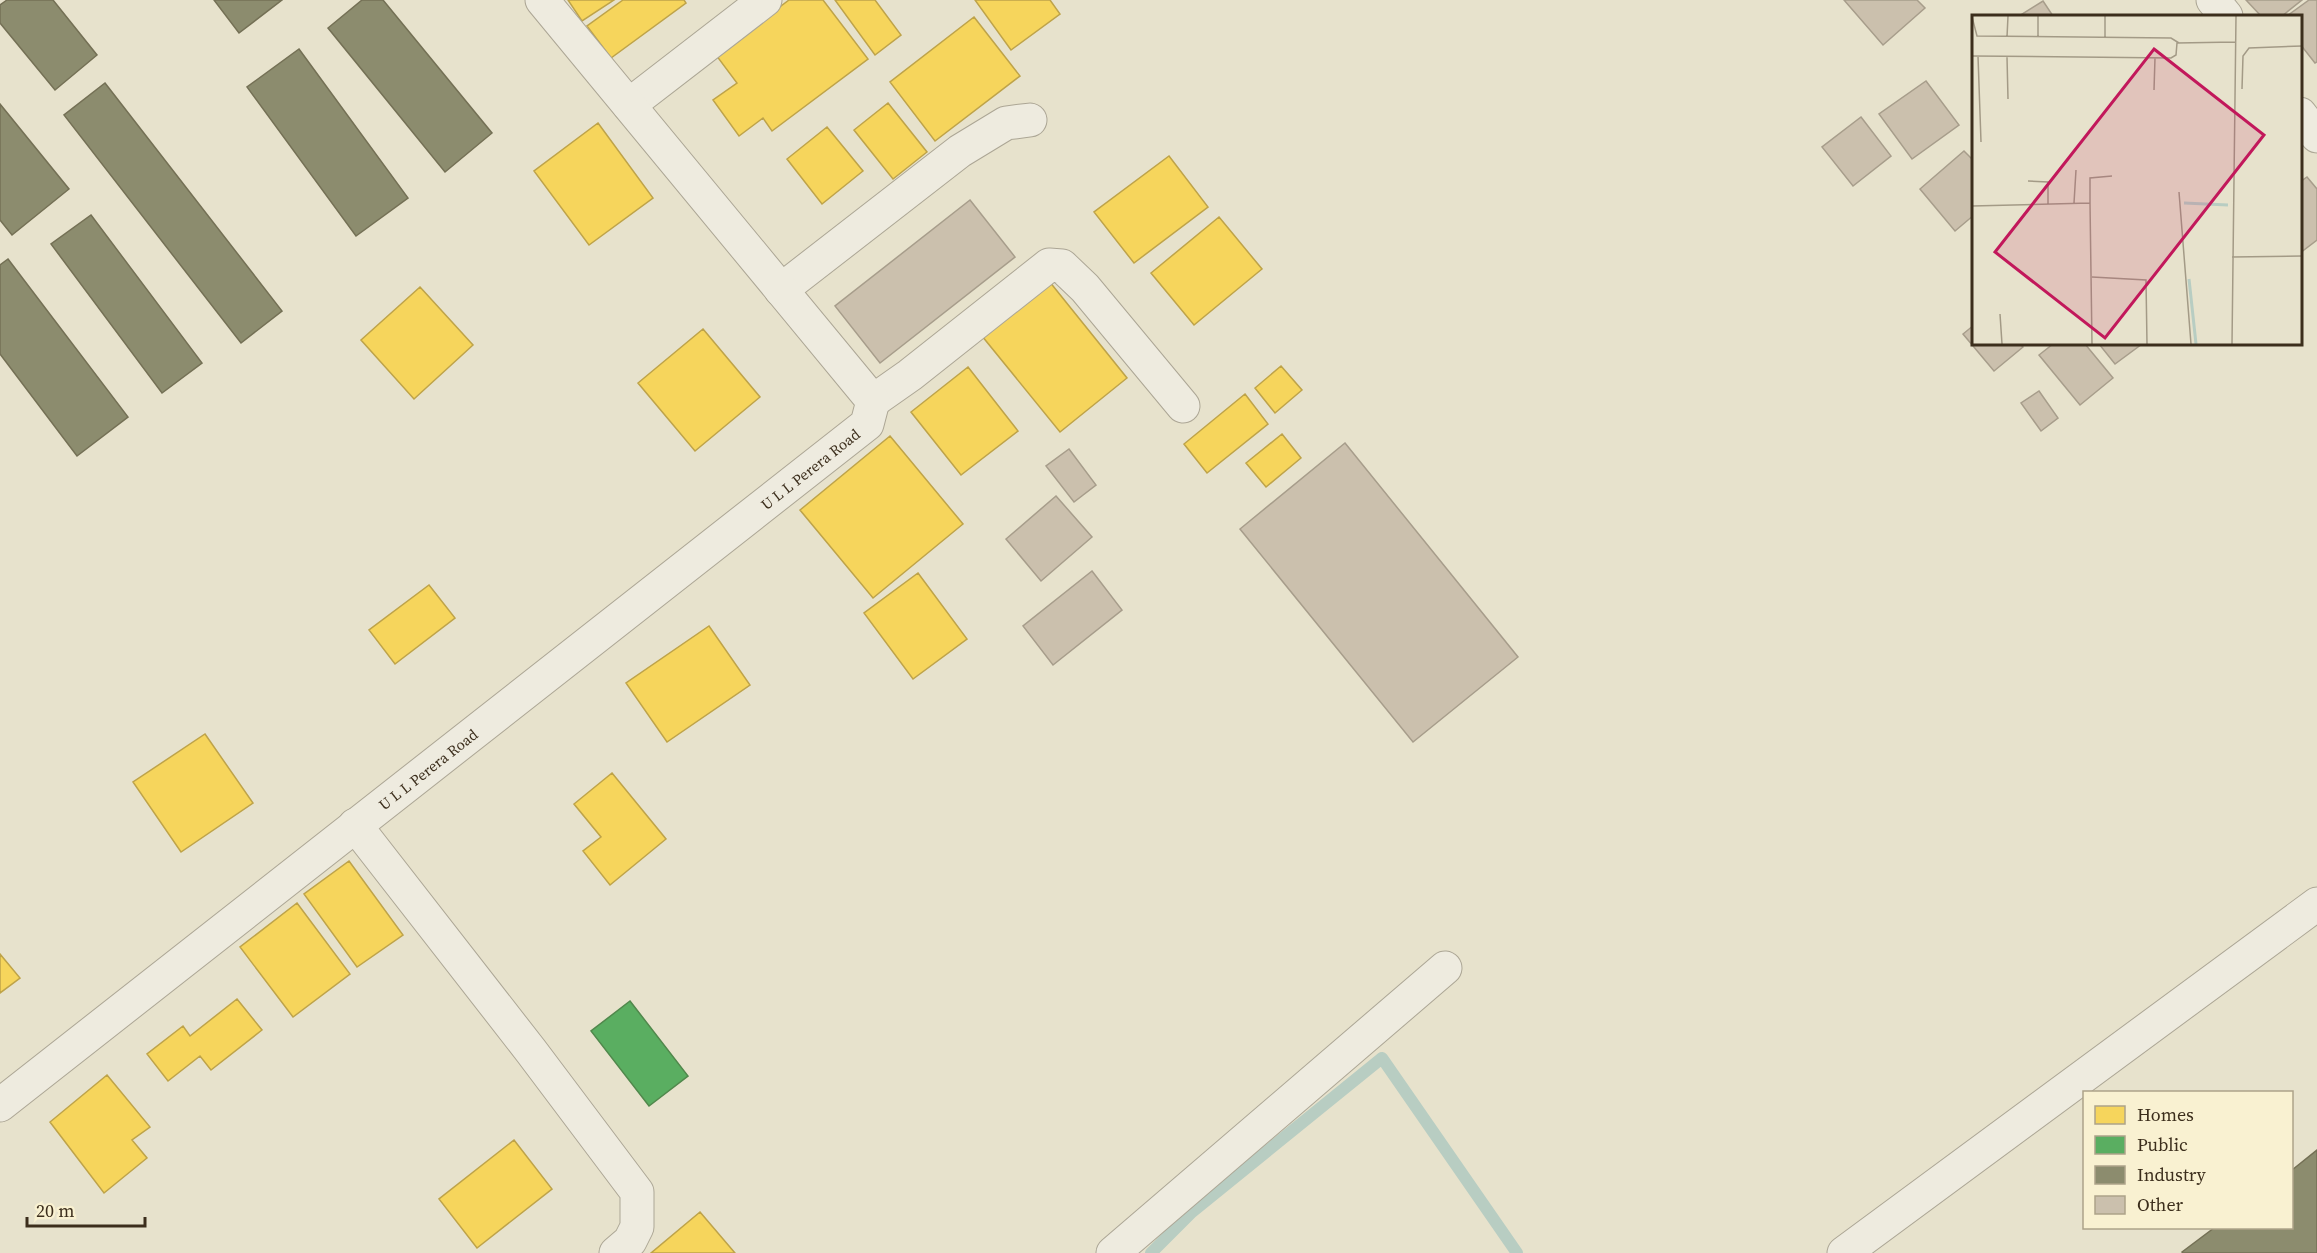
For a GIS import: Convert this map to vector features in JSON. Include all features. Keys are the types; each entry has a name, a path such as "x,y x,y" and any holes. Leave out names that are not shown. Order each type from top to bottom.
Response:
{"street":[{"path":"542,0 873,401 910,375 1049,265 1062,266 1085,288 1183,406"},
{"path":"629,105 765,0"},
{"path":"2213,0 2225,15"},
{"path":"2302,115 2317,136"},
{"path":"781,290 960,151 1006,123 1029,120"},
{"name":"U L L Perera Road","path":"0,1105 867,424 873,401"},
{"path":"355,825 524,1041 637,1192 637,1227 630,1241 616,1253"},
{"path":"1844,1253 2317,904"},
{"path":"1113,1253 1444,968"}],"building: Homes":[{"path":"568,0 614,0 582,21"},
{"path":"623,0 684,0 686,3 611,58 587,26"},
{"path":"789,0 823,0 868,59 772,131 763,118 739,136 713,100 737,83 716,55"},
{"path":"835,0 875,0 901,35 875,55"},
{"path":"975,0 1050,0 1060,14 1011,50"},
{"path":"974,17 1020,76 935,141 890,82"},
{"path":"888,103 927,152 893,179 854,130"},
{"path":"598,123 653,198 589,245 534,171"},
{"path":"827,127 863,171 822,204 787,159"},
{"path":"1169,156 1208,207 1134,263 1094,212"},
{"path":"1219,217 1262,269 1194,325 1151,273"},
{"path":"1049,281 1127,378 1060,432 982,336"},
{"path":"420,287 473,345 414,399 361,340"},
{"path":"703,329 760,397 695,451 638,383"},
{"path":"1281,366 1302,390 1275,413 1255,388"},
{"path":"968,367 1018,431 961,475 911,412"},
{"path":"1245,394 1268,424 1207,473 1184,444"},
{"path":"1282,434 1301,458 1266,487 1246,463"},
{"path":"890,436 963,524 873,598 800,510"},
{"path":"918,573 967,639 913,679 864,613"},
{"path":"429,585 455,618 395,664 369,630"},
{"path":"709,626 750,685 667,742 626,683"},
{"path":"205,734 253,803 181,852 133,782"},
{"path":"612,773 666,839 610,885 583,851 601,837 574,804"},
{"path":"349,861 403,935 357,967 304,894"},
{"path":"297,903 350,974 293,1017 240,947"},
{"path":"0,954 20,978 0,993"},
{"path":"237,999 262,1030 211,1070 200,1056 168,1081 147,1054 183,1026 190,1036"},
{"path":"107,1075 150,1127 132,1140 147,1158 104,1193 50,1122"},
{"path":"514,1140 552,1189 477,1248 439,1199"},
{"path":"700,1212 735,1253 651,1253"}],"building: Public":[{"path":"630,1001 688,1076 649,1106 591,1031"}],"building: Industry":[{"path":"7,0 53,0 97,55 55,90 0,23 0,5"},
{"path":"214,0 282,0 239,33"},
{"path":"362,0 383,0 492,133 445,172 328,28"},
{"path":"299,49 408,198 356,236 247,87"},
{"path":"105,83 282,311 241,343 64,115"},
{"path":"0,104 69,189 12,235 0,220"},
{"path":"91,215 202,363 162,393 51,244"},
{"path":"8,259 128,417 77,456 0,354 0,265"},
{"path":"2317,1150 2317,1253 2182,1252 2213,1229 2293,1229 2293,1169"}],"building: Other":[{"path":"1844,0 1917,0 1925,8 1883,45"},
{"path":"2246,0 2302,0 2283,15 2260,15"},
{"path":"2309,0 2317,0 2317,62 2315,63 2302,47 2302,15 2288,15"},
{"path":"2043,1 2052,15 2021,15"},
{"path":"1926,81 1959,125 1912,159 1879,114"},
{"path":"1861,117 1891,156 1853,186 1822,147"},
{"path":"1964,151 1972,159 1972,217 1955,231 1920,189"},
{"path":"2307,177 2317,189 2317,240 2302,251 2302,181"},
{"path":"970,200 1015,257 880,363 835,306"},
{"path":"1972,327 1972,345 1963,334"},
{"path":"1972,345 2021,345 2023,347 1994,371"},
{"path":"2052,345 2086,345 2113,378 2080,405 2039,355"},
{"path":"2100,345 2141,345 2115,364"},
{"path":"2039,391 2058,418 2041,431 2021,403"},
{"path":"1345,443 1518,657 1413,742 1240,529"},
{"path":"1069,449 1096,485 1074,502 1046,466"},
{"path":"1056,496 1092,537 1041,581 1006,539"},
{"path":"1092,571 1122,610 1053,665 1023,626"}],"waterway":[{"path":"1151,1253 1192,1212 1382,1058 1517,1253"}]}
